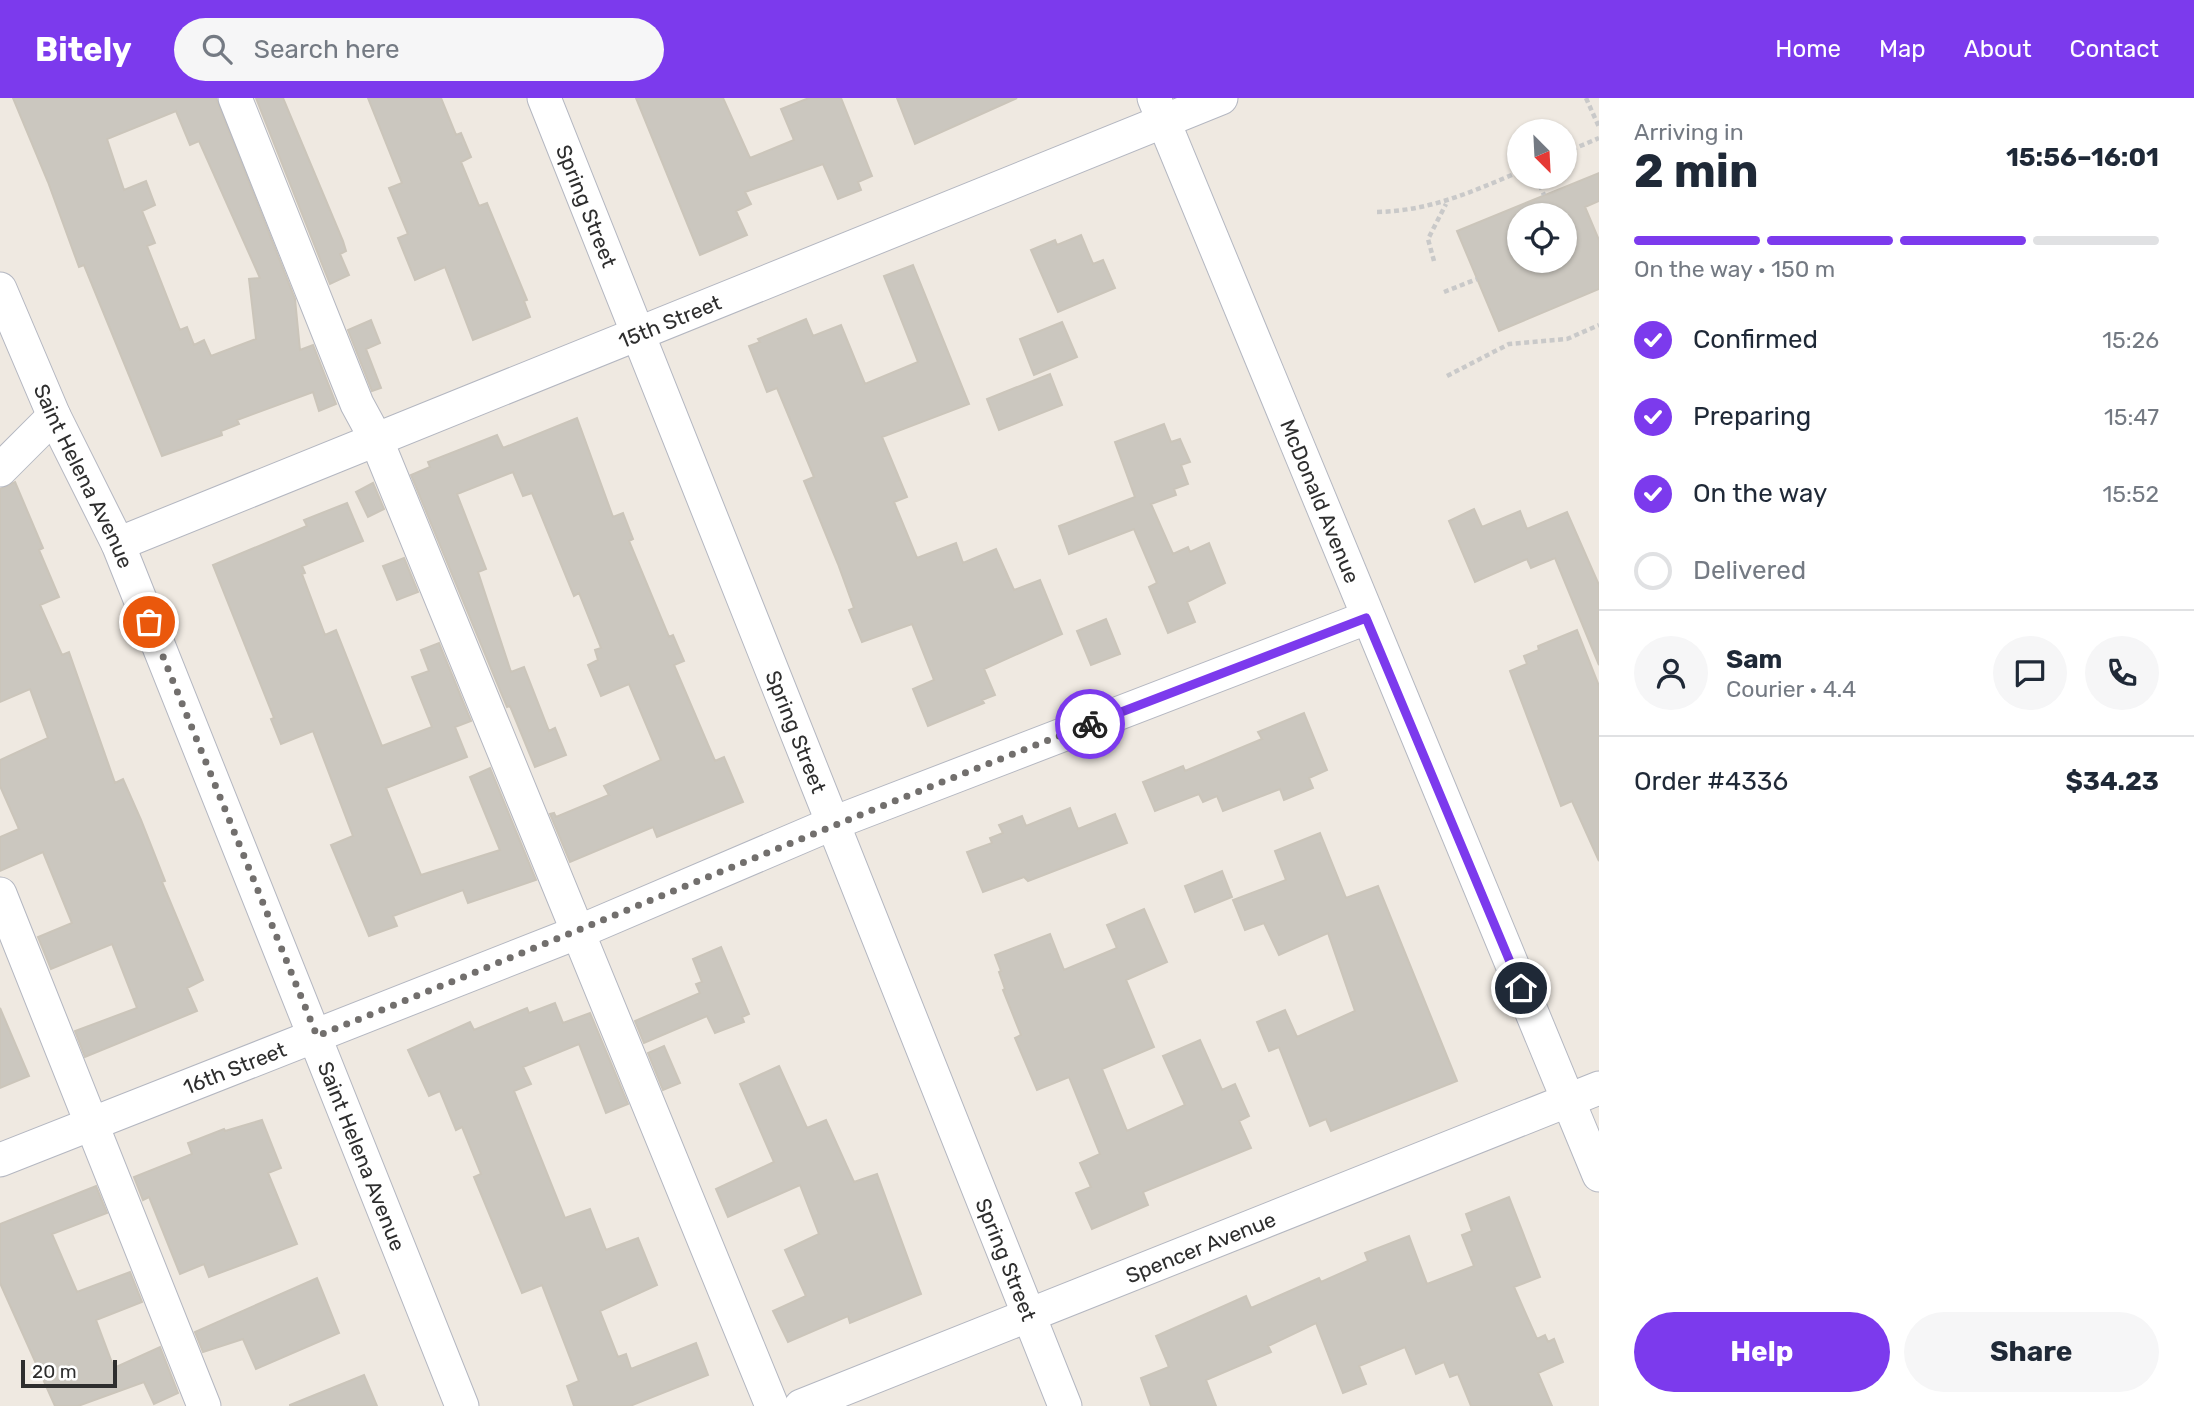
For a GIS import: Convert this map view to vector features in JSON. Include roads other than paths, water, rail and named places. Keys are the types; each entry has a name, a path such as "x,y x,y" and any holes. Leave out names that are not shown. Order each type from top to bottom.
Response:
{"street":[{"path":"235,98 357,404 376,439 576,933 772,1406"},
{"name":"Spring Street","path":"544,98 1026,1314 1065,1406"},
{"name":"15th Street","path":"118,544 640,335 1158,110 1221,98"},
{"name":"McDonald Avenue","path":"1158,110 1366,618 1599,1175"},
{"name":"Saint Helena Avenue","path":"0,289 54,416 118,544 317,1036 462,1406"},
{"path":"0,470 54,416"},
{"name":"16th Street","path":"0,1160 576,933 831,824 1366,618"},
{"path":"0,894 204,1406"},
{"name":"Spencer Avenue","path":"801,1406 1026,1314 1599,1088"}]}
